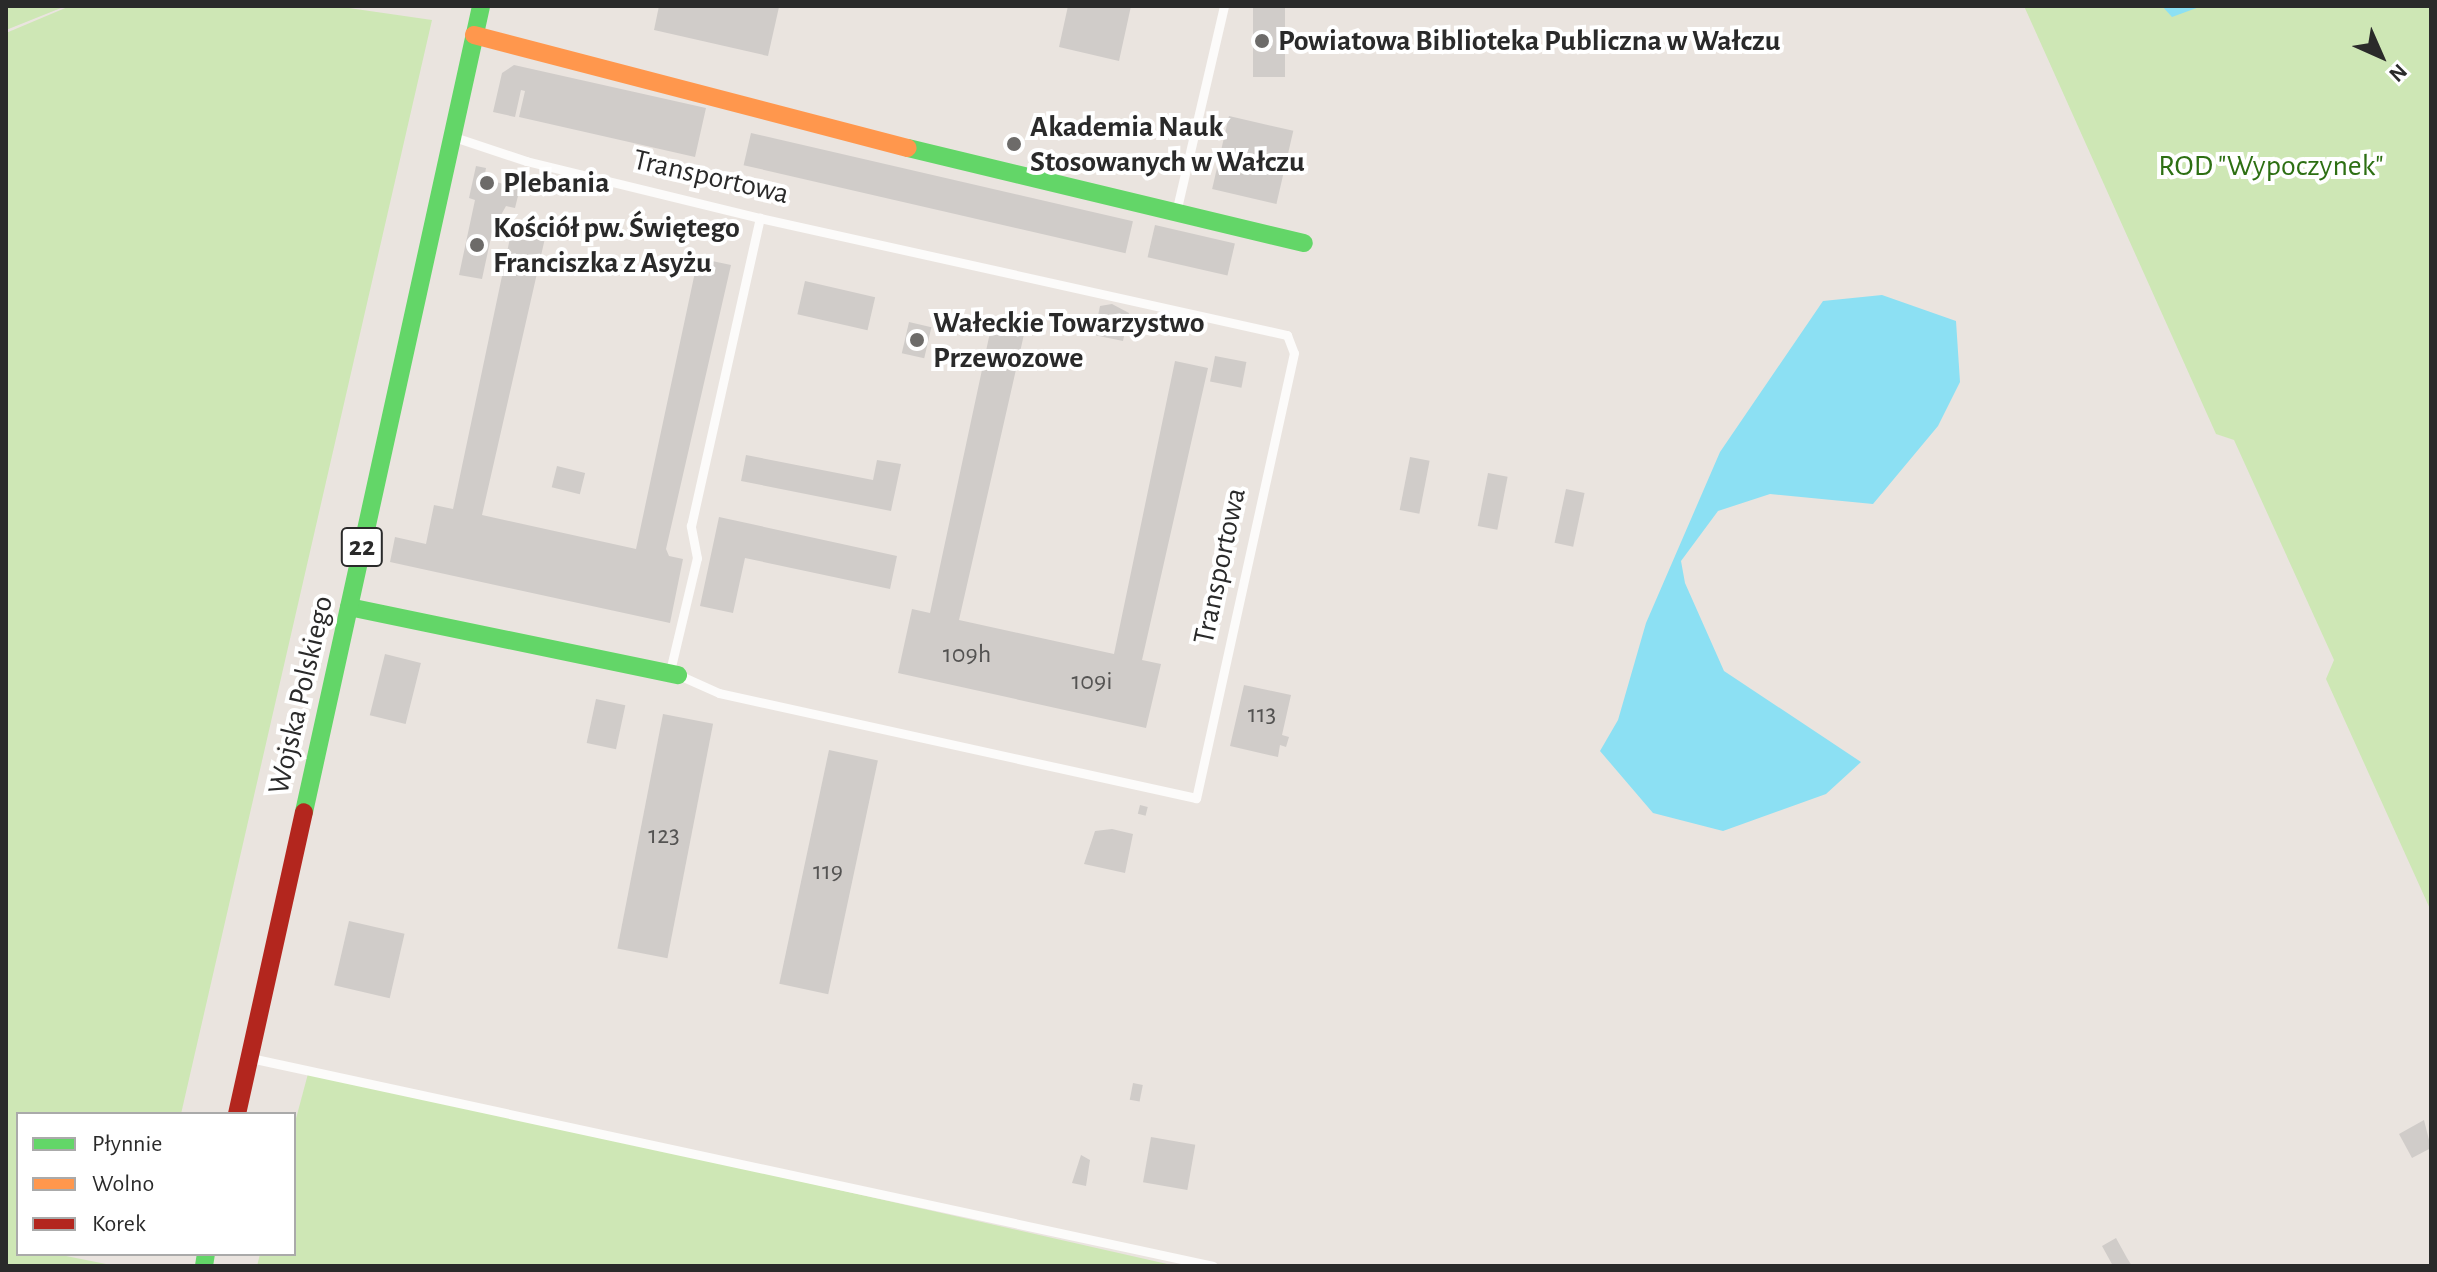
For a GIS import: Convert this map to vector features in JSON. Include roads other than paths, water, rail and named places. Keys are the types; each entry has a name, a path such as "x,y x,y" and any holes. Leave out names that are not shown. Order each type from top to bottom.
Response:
{"street":[{"name":"Wojska Polskiego","path":"237,1112 481,6"},
{"path":"474,35 498,46 735,106 1304,243"},
{"name":"Transportowa","path":"349,607 674,674"}],"lane":[{"path":"1177,211 1224,6"},
{"name":"Transportowa","path":"453,137 526,161 760,218 1259,326 1287,335 1294,353 1196,798 719,693 674,674"},
{"path":"674,674 697,558 691,526 760,218"},
{"path":"249,1058 1213,1266"}],"water":[{"path":"2162,6 2202,6 2172,17"},
{"path":"1882,295 1956,321 1960,382 1938,426 1873,504 1770,494 1718,511 1681,561 1685,583 1724,671 1861,762 1826,794 1723,831 1653,813 1600,751 1618,720 1646,623 1720,452 1823,301"}],"place":[{"name":"Powiatowa Biblioteka Publiczna w Wałczu","path":"1262,41"},
{"name":"Akademia Nauk Stosowanych w Wałczu","path":"1014,144"},
{"name":"Plebania","path":"487,183"},
{"name":"Kościół pw. Świętego Franciszka z Asyżu","path":"477,245"},
{"name":"Wałeckie Towarzystwo Przewozowe","path":"917,340"}],"park label":[{"name":"ROD \"Wypoczynek\"","path":"2271,166"}]}
